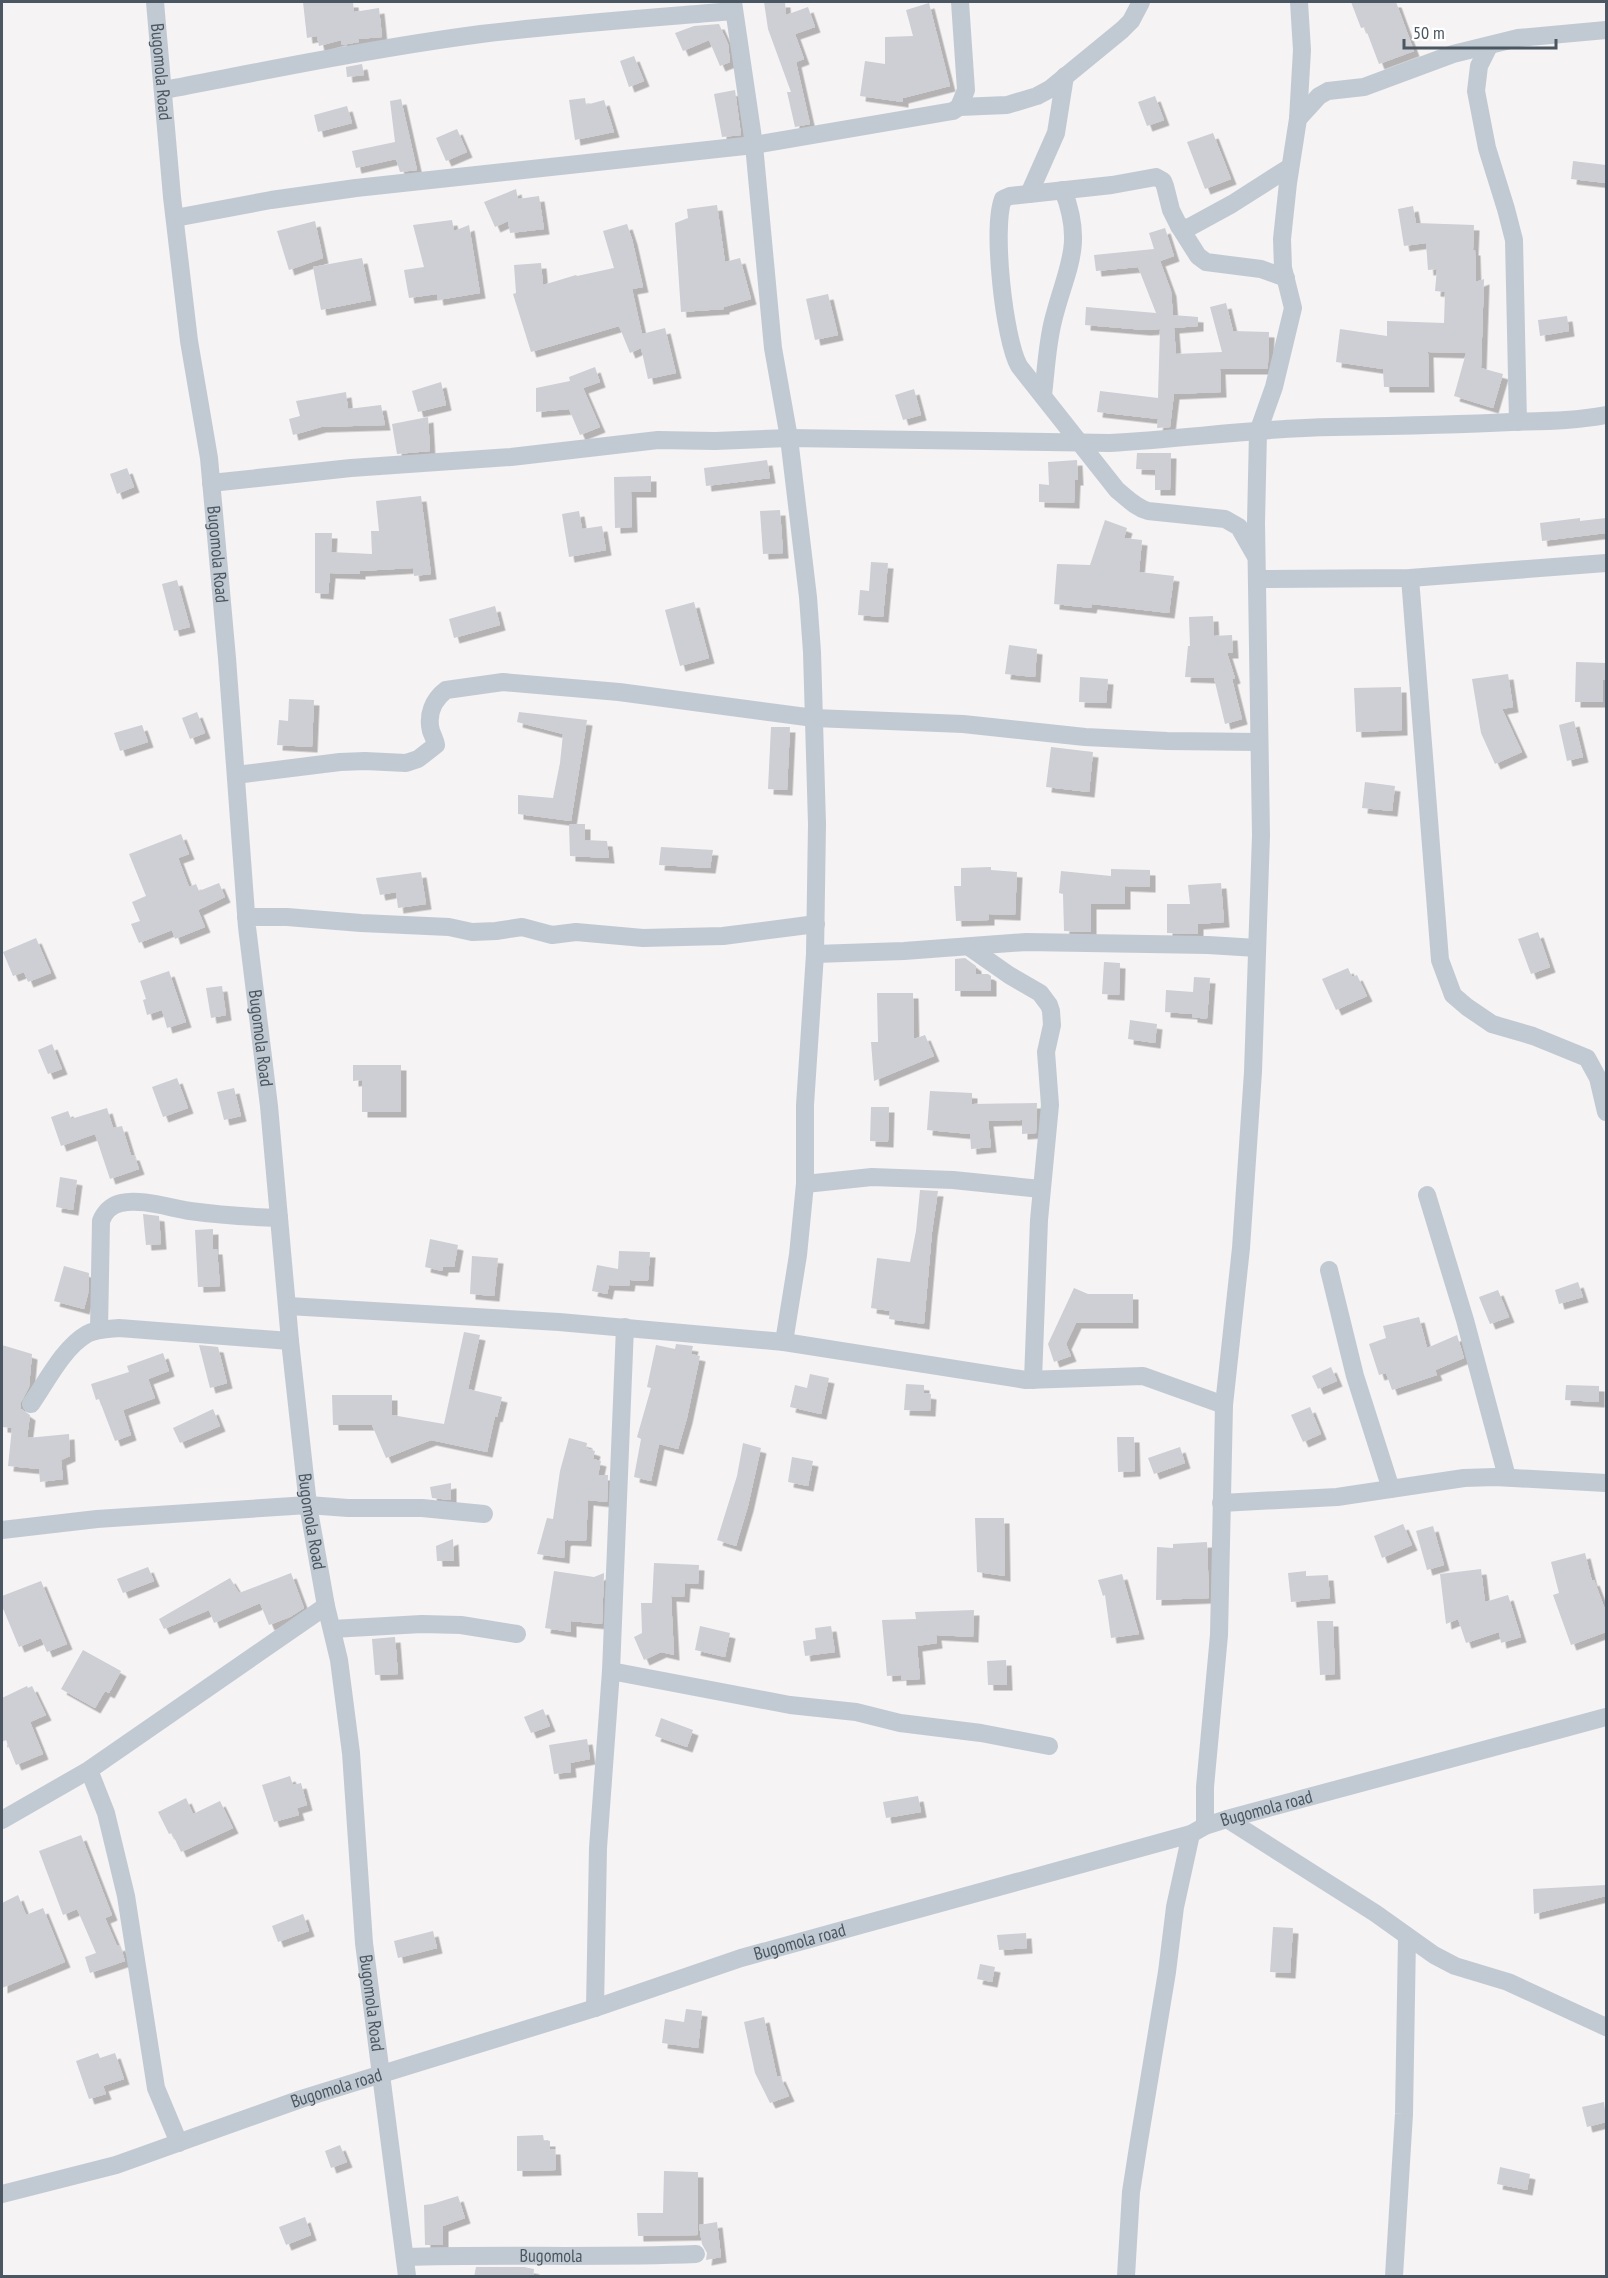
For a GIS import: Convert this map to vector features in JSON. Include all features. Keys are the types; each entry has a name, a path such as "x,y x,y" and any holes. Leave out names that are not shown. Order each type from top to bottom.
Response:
{"street":[{"name":"Bugomola Road","path":"155,2 189,341 209,458 246,917 268,1106 308,1505 326,1606 339,1660 351,1753 364,1943 406,2277"},
{"path":"959,107 966,90 960,2"},
{"path":"175,218 271,200 356,188 754,145 953,111 959,107 1014,104 1050,89 1122,30 1131,21 1141,2"},
{"path":"1126,2277 1131,2192 1167,1972 1175,1907 1198,1830 1205,1787 1219,1635 1224,1405 1241,1248 1253,1072 1261,835 1256,523 1258,432 1274,387 1292,312 1282,257 1282,239 1298,119 1302,50 1299,2"},
{"path":"164,90 389,48 480,34 734,6 754,145 773,348 789,438 808,597 814,718 817,824 816,924 805,1105 805,1184 798,1255 784,1342"},
{"path":"1298,119 1319,96 1328,91 1359,89 1435,60 1533,36 1606,30"},
{"path":"1489,46 1479,66 1476,91 1487,148 1514,240 1518,422"},
{"path":"1029,194 1056,133 1065,76"},
{"path":"1179,226 1188,228 1232,204 1290,167"},
{"path":"1258,559 1235,523 1225,519 1200,518 1140,509 1117,490 1016,360 1000,279 1000,206 1003,199 1008,196 1112,185 1156,177 1165,186 1171,210 1198,256 1206,262 1262,269 1286,278"},
{"path":"1043,395 1053,321 1074,241 1073,221 1064,190"},
{"path":"211,483 351,468 511,457 658,440 715,441 789,438 1110,444 1214,433 1575,420 1606,415"},
{"path":"1258,579 1410,578 1606,563"},
{"path":"1410,578 1440,960 1444,975 1457,999 1492,1024 1533,1036 1587,1058 1598,1078 1606,1112"},
{"path":"236,775 340,762 411,762 425,755 436,745 430,727 431,707 441,694 446,690 494,683 619,692 814,718 963,724 1085,737 1155,741 1259,742"},
{"path":"246,917 287,917 449,927 472,932 522,927 552,935 576,932 643,938 723,936 816,924"},
{"path":"815,954 1026,942 1257,948"},
{"path":"969,946 1009,975 1040,993 1049,1005 1052,1025 1046,1052 1050,1105 1041,1190 1033,1380"},
{"path":"805,1184 872,1177 953,1180 1041,1190"},
{"path":"1426,1195 1465,1320 1507,1477"},
{"path":"99,1330 101,1221 104,1213 113,1207 120,1203 142,1203 192,1212 279,1218"},
{"path":"1329,1270 1355,1376 1391,1489"},
{"path":"288,1306 625,1327 784,1342 992,1376 1033,1380 1143,1376 1224,1405"},
{"path":"595,2008 598,1848 611,1671 625,1327"},
{"path":"31,1404 70,1350 89,1333 99,1330 119,1328 290,1341"},
{"path":"1221,1503 1337,1497 1464,1478 1507,1477 1606,1483"},
{"path":"2,1530 108,1518 308,1505 348,1508 422,1508 484,1514"},
{"path":"2,1820 90,1770 326,1606"},
{"path":"332,1629 422,1624 461,1625 517,1634"},
{"path":"611,1671 790,1705 856,1712 900,1722 981,1733 1049,1746"},
{"name":"Bugomola road","path":"2,2194 116,2165 301,2099 595,2008 741,1958 1198,1830 1227,1819 1606,1718"},
{"path":"90,1770 106,1813 126,1896 156,2088 179,2143"},
{"path":"1227,1819 1455,1966 1508,1982 1606,2027"},
{"path":"1394,2277 1404,2114 1407,1937"},
{"name":"Bugomola","path":"405,2257 488,2255 635,2257 696,2254"}],"building":[{"path":"303,2 353,2 354,12 379,8 382,37 358,39 359,42 342,45 341,40 319,46 317,36 307,38"},
{"path":"764,2 785,2 786,15 808,7 815,27 795,34 804,59 796,62 810,124 795,127 787,92 791,92 768,29"},
{"path":"1351,2 1396,2 1414,51 1379,64 1365,27 1361,28"},
{"path":"929,3 950,86 903,98 903,102 860,96 865,61 885,64 885,37 913,36 906,10"},
{"path":"719,24 728,44 730,62 720,66 709,40 683,51 675,33 694,26"},
{"path":"634,56 644,81 629,87 620,61"},
{"path":"362,64 364,75 347,77 346,67"},
{"path":"735,90 741,135 722,137 714,94"},
{"path":"1155,96 1164,120 1147,126 1138,102"},
{"path":"585,98 586,105 604,100 614,132 575,140 569,100"},
{"path":"401,99 417,170 400,172 396,159 356,168 352,151 395,142 390,101"},
{"path":"347,106 352,123 318,132 314,115"},
{"path":"457,129 467,152 446,161 436,138"},
{"path":"1213,133 1231,179 1205,189 1187,142"},
{"path":"1573,161 1606,165 1606,183 1571,179"},
{"path":"516,189 518,199 539,196 544,229 510,233 508,221 495,227 484,202"},
{"path":"717,205 725,262 740,258 751,299 724,307 724,309 681,312 675,223 688,218 687,209"},
{"path":"1413,206 1416,223 1474,225 1473,250 1475,250 1476,282 1484,279 1481,368 1503,374 1493,408 1454,396 1466,353 1428,352 1429,387 1384,387 1383,369 1336,362 1340,329 1387,336 1387,321 1444,323 1445,292 1435,291 1437,269 1428,270 1426,243 1404,246 1398,209"},
{"path":"452,220 454,231 469,225 480,293 438,300 437,294 409,298 404,270 424,267 413,225"},
{"path":"315,221 323,258 289,270 277,231"},
{"path":"627,224 643,287 632,289 642,334 665,328 676,373 648,379 641,348 630,353 619,326 531,352 513,294 516,293 514,265 541,263 543,285 576,275 614,268 603,231"},
{"path":"1165,228 1174,256 1160,261 1171,291 1173,315 1198,317 1198,326 1174,328 1176,354 1222,352 1210,307 1226,303 1233,331 1269,332 1268,363 1267,369 1220,369 1221,392 1174,394 1170,427 1157,428 1158,419 1097,412 1100,391 1158,398 1160,329 1085,325 1086,307 1156,313 1138,267 1096,271 1094,255 1154,249 1149,233"},
{"path":"362,258 371,300 321,310 313,267"},
{"path":"828,294 838,335 815,340 806,299"},
{"path":"1567,316 1569,331 1540,336 1538,320"},
{"path":"595,367 600,382 583,388 600,427 580,435 569,409 536,412 536,388 570,381 569,377"},
{"path":"441,382 446,405 418,412 412,391"},
{"path":"914,389 921,415 903,420 895,395"},
{"path":"346,392 348,409 381,405 385,425 321,427 293,435 289,419 300,416 296,401"},
{"path":"428,417 430,451 397,454 392,424"},
{"path":"1137,453 1171,453 1170,490 1155,490 1155,470 1136,469"},
{"path":"767,460 770,478 706,486 704,468"},
{"path":"1077,460 1078,480 1075,480 1074,503 1039,502 1039,484 1049,485 1048,462"},
{"path":"127,468 134,487 117,494 110,474"},
{"path":"651,476 651,492 631,492 632,527 615,528 614,477"},
{"path":"421,496 431,574 414,576 413,568 360,571 360,574 330,573 328,594 315,593 315,533 332,533 331,552 372,554 371,531 379,531 376,501"},
{"path":"780,510 783,553 763,554 760,511"},
{"path":"579,511 582,529 602,526 606,550 569,557 562,514"},
{"path":"1580,518 1580,521 1606,518 1606,533 1542,541 1540,523"},
{"path":"1105,520 1127,528 1124,538 1142,540 1139,572 1174,576 1169,613 1092,604 1091,608 1054,604 1057,564 1090,565"},
{"path":"871,562 888,563 883,617 858,615 860,590 869,591"},
{"path":"177,580 190,627 174,631 162,584"},
{"path":"694,602 709,658 680,666 665,610"},
{"path":"495,606 500,625 454,638 449,619"},
{"path":"1213,616 1214,636 1232,635 1233,653 1227,653 1235,678 1232,679 1242,719 1225,724 1214,678 1185,677 1188,646 1190,646 1189,617"},
{"path":"1009,645 1037,649 1035,677 1005,674"},
{"path":"1576,662 1606,663 1603,702 1575,702"},
{"path":"1508,674 1513,707 1502,709 1522,752 1495,764 1481,733 1472,679"},
{"path":"1080,677 1108,679 1106,703 1079,702"},
{"path":"1401,687 1402,730 1356,732 1354,688"},
{"path":"289,699 314,700 312,747 277,745 279,720 288,721"},
{"path":"197,712 205,733 190,739 182,718"},
{"path":"519,712 587,720 571,821 518,814 518,795 553,798 563,734 517,722"},
{"path":"1574,721 1583,757 1567,761 1559,725"},
{"path":"142,725 148,742 120,751 114,733"},
{"path":"771,727 790,727 787,790 768,789"},
{"path":"1051,747 1093,752 1089,792 1046,787"},
{"path":"1365,782 1395,786 1392,811 1362,808"},
{"path":"569,824 585,824 585,840 607,841 609,858 570,856"},
{"path":"181,834 189,854 178,858 189,887 196,884 199,891 219,883 225,897 198,910 205,927 175,939 172,930 139,943 131,924 140,921 132,902 146,896 129,854"},
{"path":"661,847 713,850 710,868 659,865"},
{"path":"991,867 991,870 1017,872 1015,915 989,914 989,920 956,921 954,886 961,886 961,868"},
{"path":"1111,869 1150,870 1150,887 1125,886 1125,904 1091,904 1091,932 1064,931 1063,894 1059,893 1061,871 1111,876"},
{"path":"421,872 426,904 398,908 396,892 380,895 376,878"},
{"path":"1221,883 1224,922 1198,924 1198,934 1167,933 1167,904 1190,904 1188,885"},
{"path":"1538,932 1550,967 1531,974 1518,939"},
{"path":"36,938 51,973 28,982 24,972 13,976 3,952"},
{"path":"965,958 976,966 976,974 991,976 991,991 955,991 955,959"},
{"path":"1104,962 1120,963 1119,995 1102,994"},
{"path":"1348,968 1352,977 1357,975 1367,996 1336,1010 1322,979"},
{"path":"169,971 186,1022 167,1028 162,1010 147,1015 143,1000 146,999 140,981"},
{"path":"1194,977 1210,978 1207,1019 1192,1017 1192,1014 1165,1012 1166,990 1193,992"},
{"path":"222,986 226,1015 211,1018 206,988"},
{"path":"877,993 913,993 914,1039 925,1035 934,1056 874,1081 871,1042 878,1042"},
{"path":"1130,1020 1157,1024 1155,1043 1128,1039"},
{"path":"52,1044 62,1069 48,1074 38,1050"},
{"path":"353,1065 401,1065 401,1112 362,1112 362,1080 353,1081"},
{"path":"177,1078 188,1108 163,1117 152,1087"},
{"path":"234,1088 241,1116 224,1120 217,1092"},
{"path":"930,1091 972,1093 972,1104 1037,1103 1036,1133 1022,1134 1022,1120 988,1121 991,1147 971,1149 970,1134 927,1130"},
{"path":"871,1107 889,1107 888,1142 870,1141"},
{"path":"107,1108 113,1128 122,1126 131,1155 134,1155 139,1169 110,1179 95,1134 61,1146 51,1117 68,1111 71,1119"},
{"path":"60,1177 77,1180 73,1210 56,1207"},
{"path":"920,1190 938,1191 924,1324 889,1319 890,1311 871,1308 877,1258 910,1262"},
{"path":"143,1214 159,1216 161,1244 146,1245"},
{"path":"213,1229 213,1249 217,1249 220,1286 198,1287 195,1230"},
{"path":"430,1239 458,1245 454,1267 443,1267 442,1271 425,1267"},
{"path":"619,1251 650,1252 648,1281 630,1280 629,1286 609,1285 607,1294 592,1291 597,1265 618,1269"},
{"path":"472,1256 498,1258 494,1296 470,1294"},
{"path":"64,1266 89,1273 88,1294 84,1309 54,1301"},
{"path":"1578,1282 1583,1297 1559,1304 1555,1290"},
{"path":"1074,1288 1088,1294 1133,1294 1133,1323 1076,1323 1066,1344 1071,1356 1054,1362 1048,1344"},
{"path":"1498,1290 1509,1317 1490,1324 1479,1297"},
{"path":"1419,1317 1427,1348 1457,1335 1464,1358 1435,1370 1437,1375 1392,1390 1386,1373 1379,1375 1369,1344 1386,1338 1383,1326"},
{"path":"464,1332 480,1335 468,1389 502,1397 487,1452 431,1440 386,1458 372,1425 333,1425 332,1395 392,1395 392,1415 444,1424"},
{"path":"676,1344 693,1346 691,1354 700,1356 678,1449 659,1444 651,1481 634,1477 641,1439 637,1437 651,1388 647,1387 656,1345 675,1349"},
{"path":"2,1345 32,1354 29,1387 20,1404 21,1409 30,1415 27,1438 69,1434 70,1456 61,1460 63,1479 40,1482 39,1469 8,1466 12,1428 2,1427"},
{"path":"199,1345 218,1347 227,1383 210,1388"},
{"path":"163,1353 169,1371 148,1379 155,1398 123,1410 131,1435 115,1441 91,1384 129,1372 127,1366"},
{"path":"1331,1367 1337,1381 1318,1389 1312,1376"},
{"path":"810,1374 829,1378 821,1414 790,1407 795,1385 807,1388"},
{"path":"906,1384 924,1385 924,1393 931,1394 930,1411 904,1410"},
{"path":"1566,1385 1599,1386 1599,1402 1565,1400"},
{"path":"1310,1407 1321,1434 1303,1442 1291,1415"},
{"path":"213,1409 220,1426 180,1443 173,1428"},
{"path":"1117,1437 1134,1437 1135,1471 1118,1472"},
{"path":"569,1438 587,1443 586,1448 595,1451 593,1459 601,1461 598,1475 608,1475 607,1502 588,1500 586,1541 565,1541 564,1558 537,1554 547,1518 553,1519 560,1471"},
{"path":"743,1443 761,1448 736,1546 717,1540 737,1476"},
{"path":"1180,1447 1185,1463 1154,1474 1148,1458"},
{"path":"792,1457 813,1461 808,1486 788,1482"},
{"path":"451,1483 451,1500 432,1498 430,1487"},
{"path":"975,1518 1004,1518 1005,1576 977,1572"},
{"path":"1403,1524 1412,1545 1382,1558 1374,1536"},
{"path":"1433,1526 1444,1565 1427,1570 1416,1531"},
{"path":"453,1539 454,1561 437,1561 436,1546"},
{"path":"1207,1542 1209,1598 1156,1600 1157,1547 1173,1548 1173,1544"},
{"path":"1585,1553 1592,1581 1594,1580 1606,1612 1606,1632 1571,1645 1553,1595 1559,1593 1551,1562"},
{"path":"654,1563 699,1565 698,1584 685,1583 684,1597 671,1596 674,1655 661,1652 644,1660 634,1637 642,1633 641,1603 652,1603"},
{"path":"148,1567 154,1581 123,1593 117,1579"},
{"path":"1481,1569 1485,1602 1508,1595 1521,1637 1501,1643 1499,1632 1466,1643 1458,1619 1446,1624 1440,1574"},
{"path":"554,1571 594,1577 604,1573 602,1624 571,1621 571,1632 545,1628"},
{"path":"1306,1571 1306,1576 1328,1575 1330,1598 1291,1602 1288,1573"},
{"path":"291,1573 304,1608 290,1617 269,1625 260,1603 214,1623 209,1610 164,1629 159,1619 230,1578 239,1593"},
{"path":"1122,1574 1139,1634 1111,1638 1105,1595 1103,1596 1098,1580"},
{"path":"41,1581 67,1644 47,1652 41,1638 19,1647 2,1606 2,1596"},
{"path":"974,1610 973,1637 936,1635 937,1643 917,1646 920,1679 901,1680 901,1675 887,1676 882,1620 916,1619 915,1612"},
{"path":"1317,1621 1333,1621 1335,1674 1320,1675"},
{"path":"700,1626 730,1633 725,1657 695,1650"},
{"path":"831,1626 835,1652 805,1656 803,1641 816,1639 815,1628"},
{"path":"395,1637 398,1674 375,1675 372,1639"},
{"path":"83,1650 121,1671 109,1693 105,1691 95,1708 61,1689"},
{"path":"1006,1660 1007,1685 988,1685 987,1661"},
{"path":"27,1686 28,1688 32,1686 46,1715 30,1722 43,1754 16,1765 6,1740 2,1742 2,1698"},
{"path":"543,1709 550,1726 531,1733 524,1717"},
{"path":"661,1718 693,1730 687,1747 655,1736"},
{"path":"587,1739 590,1759 570,1763 571,1772 554,1774 549,1745"},
{"path":"290,1776 293,1785 301,1783 307,1805 297,1808 299,1815 274,1822 262,1785"},
{"path":"918,1796 921,1812 886,1818 883,1802"},
{"path":"186,1798 193,1814 220,1801 233,1828 181,1852 158,1812"},
{"path":"81,1835 112,1915 105,1918 117,1946 120,1945 125,1961 90,1973 85,1957 96,1953 77,1909 63,1915 39,1851"},
{"path":"1606,1885 1606,1896 1534,1914 1533,1889"},
{"path":"18,1895 26,1915 43,1908 65,1962 2,1988 2,1903"},
{"path":"303,1914 309,1931 278,1942 272,1926"},
{"path":"1273,1927 1293,1928 1290,1973 1270,1972"},
{"path":"433,1931 437,1948 398,1958 394,1941"},
{"path":"1026,1933 1027,1948 999,1950 997,1935"},
{"path":"980,1964 995,1967 992,1982 977,1979"},
{"path":"686,2009 702,2011 698,2048 662,2043 665,2019 684,2022"},
{"path":"764,2017 777,2077 780,2076 789,2096 770,2103 755,2073 744,2022"},
{"path":"98,2053 100,2058 115,2053 124,2079 103,2086 106,2094 89,2099 76,2061"},
{"path":"1604,2102 1606,2122 1587,2127 1582,2107"},
{"path":"543,2135 544,2141 550,2141 550,2149 555,2149 556,2170 517,2171 517,2136"},
{"path":"340,2145 347,2162 331,2168 325,2151"},
{"path":"1500,2167 1530,2174 1527,2190 1497,2184"},
{"path":"664,2171 698,2172 698,2235 638,2236 637,2213 663,2213"},
{"path":"458,2196 465,2218 443,2226 443,2245 425,2245 424,2205"},
{"path":"305,2217 311,2235 286,2245 279,2227"},
{"path":"717,2222 721,2257 706,2260 707,2253 702,2244 699,2225"},
{"path":"476,2267 534,2269 533,2277 474,2277"}]}
